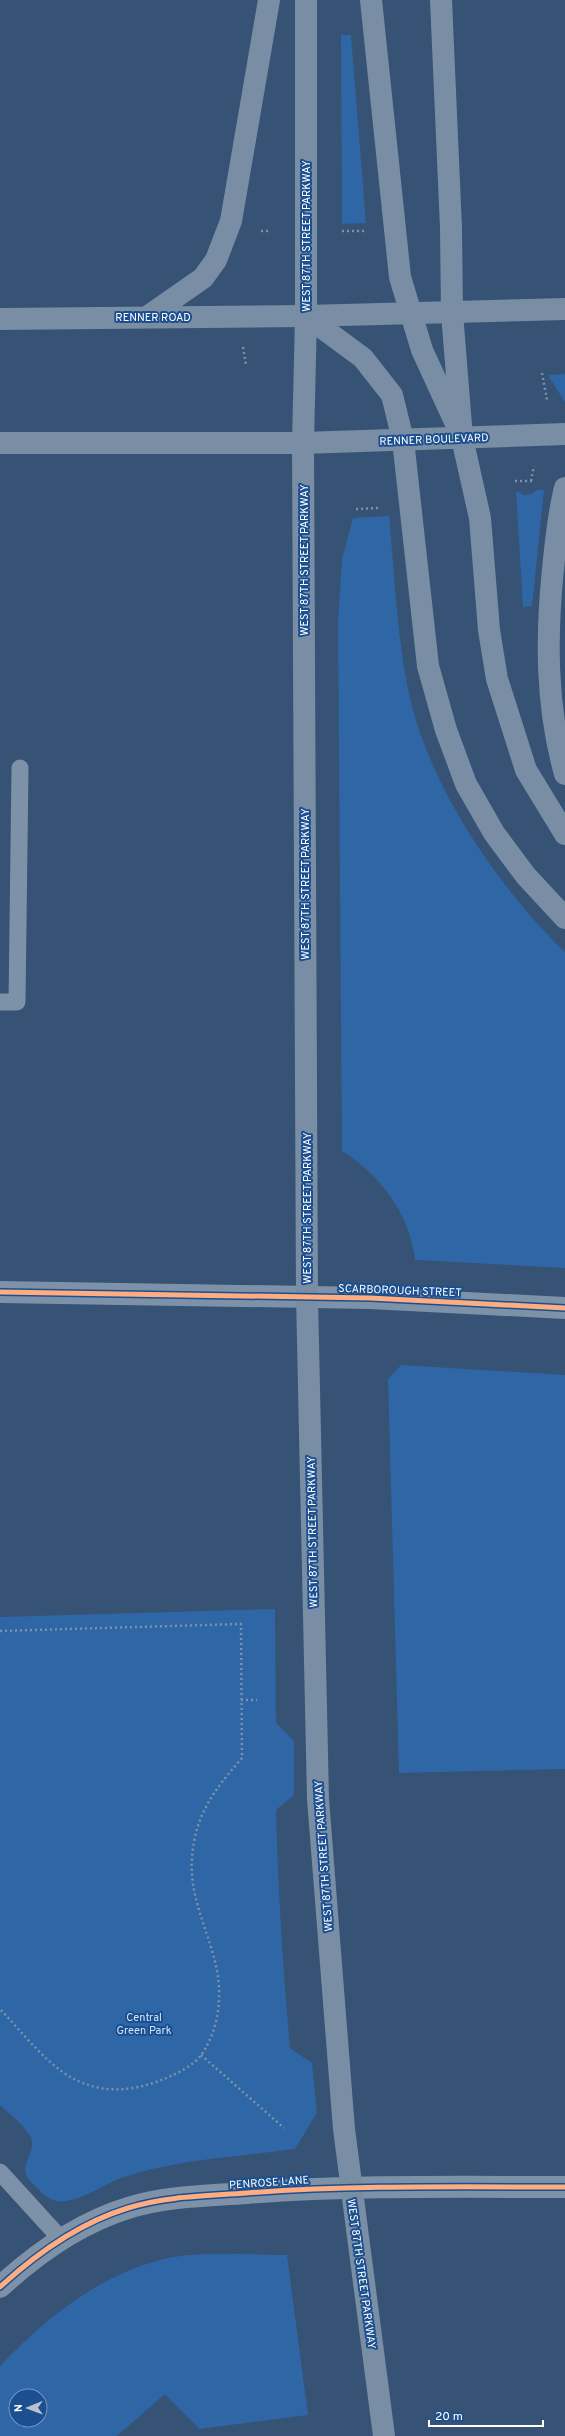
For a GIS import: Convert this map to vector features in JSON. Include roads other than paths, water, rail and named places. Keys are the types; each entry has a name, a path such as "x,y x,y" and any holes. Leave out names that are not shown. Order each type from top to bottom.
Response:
{"main road":[{"path":"147,318 203,278 216,260 231,221 269,0"},
{"name":"WEST 87TH STREET PARKWAY","path":"306,0 306,316 304,444 307,1297 318,1799 334,2021 350,2187 384,2436"},
{"path":"372,0 400,277 422,350 462,438"},
{"path":"441,0 451,228 452,313 462,438 480,518 489,630 497,679 526,770 565,834"},
{"path":"306,316 565,309"},
{"path":"306,316 363,358 392,395 403,440 428,666 446,730 466,784 494,833 526,876 565,918"},
{"name":"RENNER ROAD","path":"0,319 306,316"},
{"name":"RENNER BOULEVARD","path":"304,444 565,434"},
{"path":"0,443 304,444"},
{"path":"565,488 559,512 550,596 547,661 553,718 565,774"}],"street":[{"name":"SCARBOROUGH STREET","path":"0,1292 233,1297 307,1297 565,1308"},
{"name":"PENROSE LANE","path":"0,2287 21,2268 61,2239 91,2223 126,2208 162,2199 350,2187 565,2187"}],"lane":[{"path":"0,1002 17,1002 20,768"},
{"path":"0,2172 61,2239"}],"park label":[{"name":"Central Green Park","path":"144,2023"}]}
